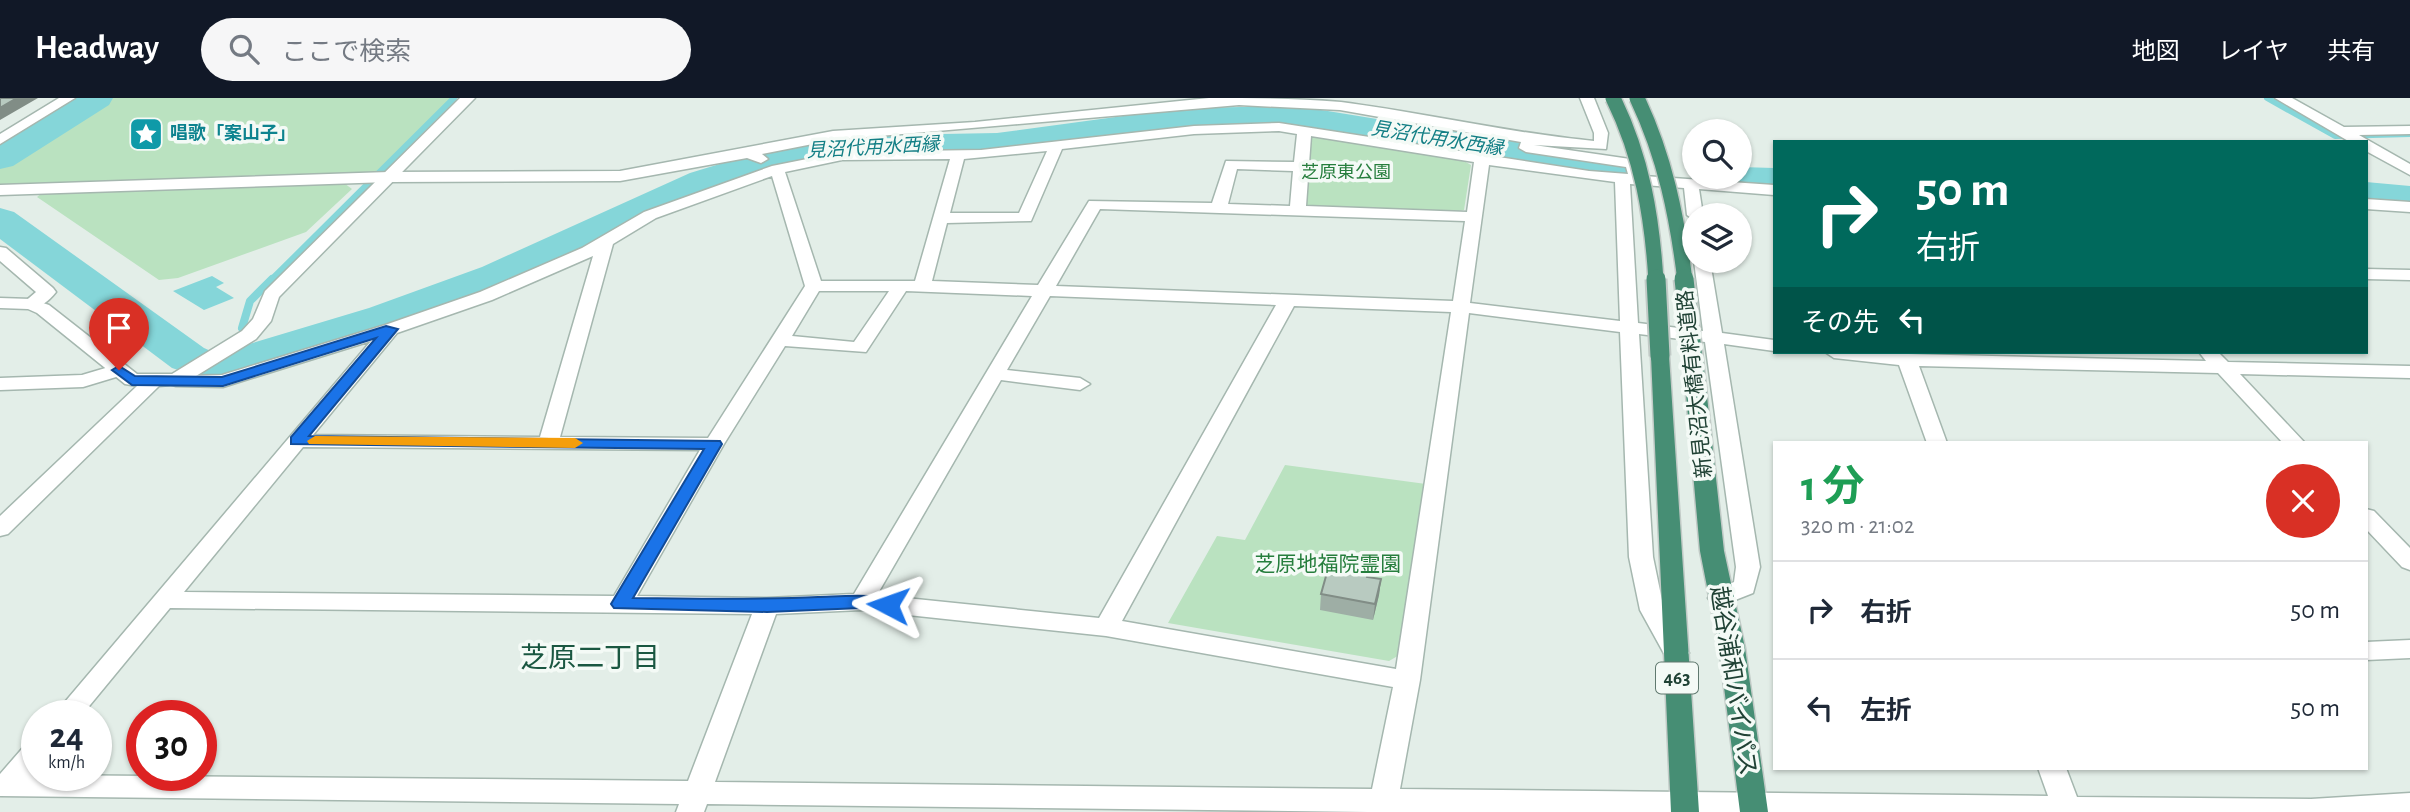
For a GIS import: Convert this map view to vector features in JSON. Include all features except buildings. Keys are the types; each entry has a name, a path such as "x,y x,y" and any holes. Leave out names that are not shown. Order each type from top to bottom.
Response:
{"highway":[{"name":"新見沼大橋有料道路","path":"1614,98 1627,128 1646,190 1672,545"},
{"name":"新見沼大橋有料道路","path":"1637,98 1655,132 1669,179 1693,360 1712,551"},
{"name":"越谷浦和バイパス","path":"1672,545 1684,808"},
{"name":"越谷浦和バイパス","path":"1712,551 1732,648 1753,808"}],"street":[{"path":"4,135 68,98"},
{"path":"176,380 249,335 262,321 271,295 468,98"},
{"path":"0,190 388,177 620,176 753,155 806,138 844,132 974,126 1116,110 1274,100 1339,106 1529,139 1601,146 1601,133 1587,98"},
{"path":"2282,98 2358,140"},
{"path":"0,303 31,304 43,309 132,380 223,381 391,329 485,296 607,241 650,215 777,169 842,156 958,155 1056,147 1194,130 1279,127 1482,161 1682,184"},
{"path":"1298,211 1304,130"},
{"path":"2343,131 2410,130"},
{"path":"1529,139 1526,148 1632,163 1630,328 1644,577 1652,610 1676,653"},
{"path":"2368,146 2410,170"},
{"path":"940,218 1025,218 1056,147"},
{"path":"621,604 714,444 814,286 777,169 753,155"},
{"path":"922,286 958,155"},
{"path":"1383,808 1407,680 1482,161"},
{"path":"1219,208 1231,164 1301,167"},
{"path":"1752,189 1773,190"},
{"path":"861,602 1095,204 1475,217"},
{"path":"2368,204 2410,207"},
{"path":"548,443 607,241"},
{"path":"0,252 47,292 31,304"},
{"path":"1704,273 1748,567 1745,587 1720,598"},
{"path":"2368,274 2410,275"},
{"path":"814,286 922,286 1461,307 1773,345"},
{"path":"780,340 859,348 901,286"},
{"path":"1106,626 1288,300"},
{"path":"79,700 391,329"},
{"path":"1870,354 2410,372"},
{"path":"2210,354 2293,441"},
{"path":"1906,356 1936,441"},
{"path":"0,384 83,381 119,370"},
{"path":"995,374 1080,384"},
{"path":"4,522 154,380"},
{"path":"296,441 714,444"},
{"path":"2368,519 2410,562"},
{"path":"162,600 767,606 861,602 1106,626 1407,680"},
{"path":"694,801 767,606"},
{"path":"2368,651 2410,649"},
{"path":"5,785 21,768"},
{"path":"2053,770 2067,810"},
{"path":"5,785 694,801 1383,808 2311,811 2410,804"}],"green space":[{"path":"110,98 457,98 379,176 0,186 0,167 5,162"},
{"name":"芝原東公園","path":"1310,132 1464,161 1471,165 1464,210 1454,212 1303,206"},
{"path":"344,183 352,189 306,232 178,278 159,280 37,197 42,193"},
{"name":"芝原地福院霊園","path":"1285,465 1426,484 1401,654 1389,661 1168,623 1217,536 1245,540"}],"water":[{"path":"212,276 224,283 216,287 234,298 204,310 173,291"}],"waterway":[{"name":"見沼代用水西縁","path":"0,158 97,98"},
{"path":"270,281 454,98"},
{"path":"2267,98 2335,136 2410,134"},
{"name":"見沼代用水西縁","path":"0,220 188,358 208,366 233,364 384,317 497,276 635,210 703,181 792,153 834,147 997,143 1182,118 1297,116 1536,158 1617,169"},
{"name":"見沼代用水西縁","path":"1752,178 1773,179"},
{"name":"見沼代用水西縁","path":"2368,193 2410,197"},
{"path":"242,328 250,301 270,281"}],"slow traffic":[{"path":"315,441 575,443"}],"place":[{"name":"唱歌「案山子」","path":"146,134"}],"district":[{"name":"芝原二丁目","path":"590,659"}],"route":[{"path":"119,370 132,380 223,381 391,329 296,441 714,444 621,604 767,606 861,602 888,605"}]}
